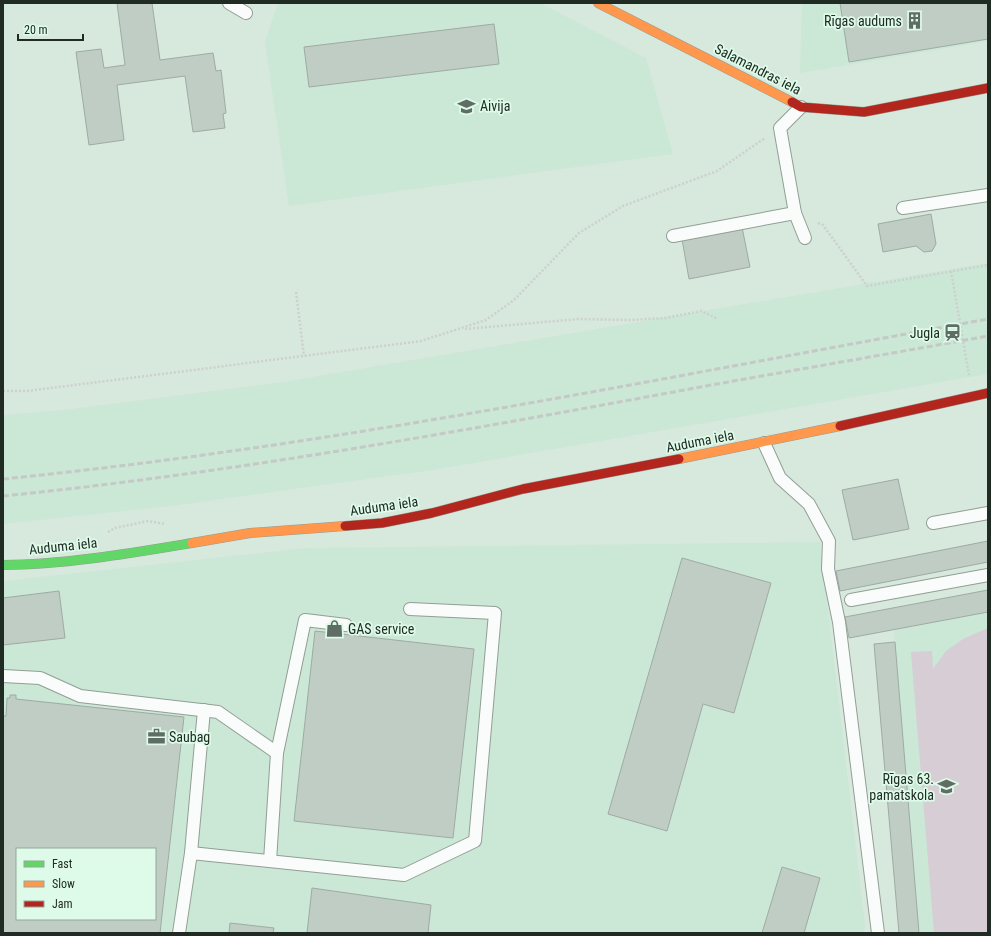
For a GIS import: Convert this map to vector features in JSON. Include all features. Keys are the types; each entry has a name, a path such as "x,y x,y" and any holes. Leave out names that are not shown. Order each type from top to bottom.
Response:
{"street":[{"name":"Salamandras iela","path":"598,3 800,107 864,112 988,88"},
{"name":"Auduma iela","path":"3,565 23,565 139,552 250,533 382,523 432,513 523,489 764,443 988,393"}],"lane":[{"path":"229,3 246,13"},
{"path":"800,107 780,128 795,213 805,238"},
{"path":"903,208 988,195"},
{"path":"673,236 795,213"},
{"path":"764,443 780,478 809,504 829,541 828,569 841,634 878,933"},
{"path":"933,523 988,513"},
{"path":"851,600 988,575"},
{"path":"191,853 404,875 475,841 495,613 410,609"},
{"path":"270,861 277,753 305,620 346,625"},
{"path":"3,676 40,678 80,696 218,712 277,753"},
{"path":"179,933 191,853 204,710"}],"path":[{"path":"3,391 28,391 421,341 460,329 486,320 514,300 579,233 623,206 717,171 780,128"},
{"path":"795,213 823,225 867,286 988,265"},
{"path":"951,271 969,377"},
{"path":"296,292 304,356"},
{"path":"460,329 579,319 631,320 665,318 701,311 718,319"}],"shaded area":[{"name":"Aivija","path":"278,3 540,3 646,58 673,154 289,206 265,42"},
{"name":"Rīgas audums","path":"802,3 988,3 988,41 800,73"},
{"name":"Jugla","path":"988,263 988,374 433,470 171,506 3,524 3,415 64,410 283,382"},
{"path":"820,542 865,925 864,933 3,933 3,581 307,548"},
{"name":"Rīgas 63. pamatskola","path":"988,612 988,933 919,933 894,630"},
{"name":"Rīgas 63. pamatskola","path":"988,628 988,933 934,933 911,652 932,651 933,669 946,651 963,639"}],"building":[{"path":"117,3 152,3 160,60 213,53 216,71 221,70 226,113 223,114 225,128 193,132 185,76 117,85 124,140 89,145 76,52 101,49 104,68 125,65"},
{"name":"Rīgas audums","path":"840,3 988,3 988,39 849,62"},
{"path":"494,24 499,64 309,87 304,47"},
{"path":"931,214 936,244 932,251 924,252 916,246 883,252 878,224"},
{"path":"742,227 750,267 689,279 682,239"},
{"path":"898,479 909,529 853,540 842,490"},
{"path":"988,541 988,562 840,591 836,571"},
{"path":"682,558 771,583 734,713 703,704 667,831 608,814"},
{"path":"988,590 988,612 849,638 845,617"},
{"path":"59,591 65,638 3,645 3,598"},
{"path":"315,631 474,649 453,838 294,821"},
{"path":"895,642 919,933 899,933 874,644"},
{"path":"10,695 16,695 16,699 184,717 160,933 3,933 3,716 6,716 7,698 10,698"},
{"path":"782,867 820,878 804,933 762,933"},
{"path":"312,888 431,905 428,933 307,933"},
{"path":"230,923 274,928 273,933 229,933"}],"railway":[{"path":"3,479 127,465 374,429 620,387 988,319"},
{"path":"3,496 180,475 356,448 988,336"}],"traffic: fast":[{"path":"3,565 73,561 192,543"}],"traffic: slow":[{"path":"598,3 792,102"},
{"path":"679,459 840,426"},
{"path":"192,543 250,533 345,526"}],"traffic: jam":[{"path":"792,102 801,107 864,112 988,88"},
{"path":"840,426 988,393"},
{"path":"345,526 382,523 432,513 523,489 679,459"}],"place":[{"name":"Rīgas audums","path":"915,21"},
{"name":"Aivija","path":"467,106"},
{"name":"Jugla","path":"953,333"},
{"name":"GAS service","path":"335,629"},
{"name":"Saubag","path":"156,737"},
{"name":"Rīgas 63. pamatskola","path":"947,787"}]}
